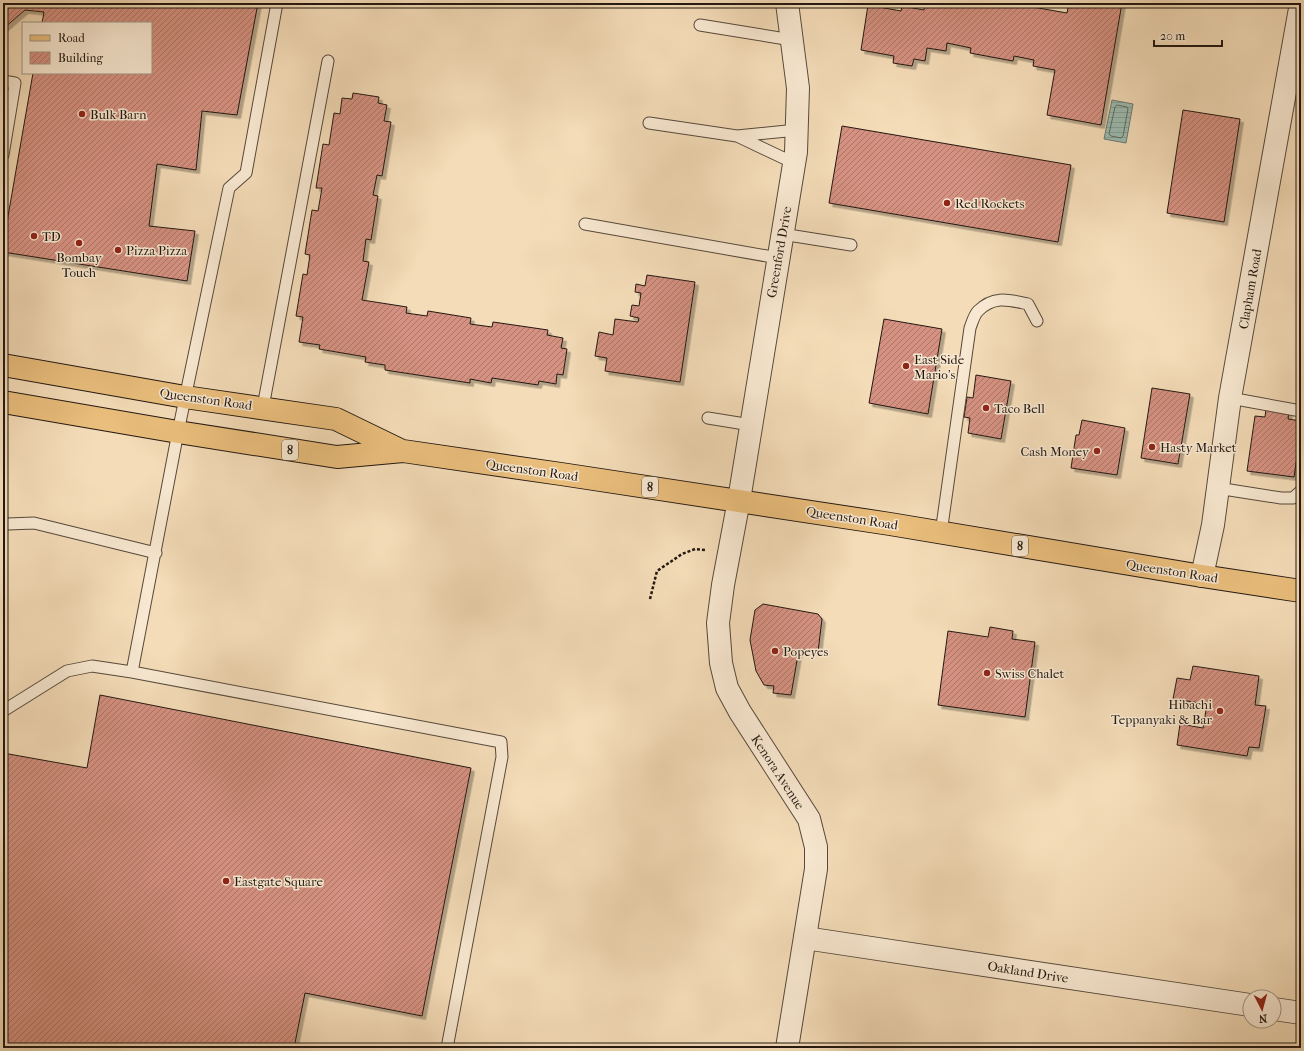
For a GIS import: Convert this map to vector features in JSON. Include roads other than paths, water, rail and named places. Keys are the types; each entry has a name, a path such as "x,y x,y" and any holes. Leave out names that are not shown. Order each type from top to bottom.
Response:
{"main road":[{"name":"Queenston Road","path":"3,365 185,397 263,407 336,419 403,451"},
{"name":"Queenston Road","path":"3,402 337,457 403,451 739,500 1301,591"}],"street":[{"name":"Greenford Drive","path":"739,500 794,162 798,88 787,3"},
{"name":"Clapham Road","path":"1202,576 1213,525 1230,398 1301,3"},
{"name":"Kenora Avenue","path":"739,500 723,585 718,623 721,663 727,688 740,712 809,819 816,847 816,869 787,1048"},
{"name":"Oakland Drive","path":"805,938 1242,1004"},
{"path":"1282,1010 1301,1013"}],"lane":[{"path":"132,672 185,397 229,188 246,173 277,3"},
{"path":"700,24 792,40"},
{"path":"263,407 328,61"},
{"path":"3,81 15,83 3,155"},
{"path":"649,123 737,136 796,130"},
{"path":"737,136 794,162"},
{"path":"585,224 778,258"},
{"path":"782,234 851,245"},
{"path":"941,533 970,328 977,312 990,303 1004,299 1028,304 1038,320"},
{"path":"1230,398 1301,411"},
{"path":"708,418 751,425"},
{"path":"1217,488 1281,498 1293,498 1301,491"},
{"path":"3,522 8,524 34,524 156,553"},
{"path":"3,711 67,671 92,666 132,672 501,742 502,757 447,1048"}],"water":[{"path":"1112,100 1133,104 1126,143 1104,139"}],"place":[{"name":"Bulk Barn","path":"82,114"},
{"name":"Red Rockets","path":"947,203"},
{"name":"TD","path":"34,236"},
{"name":"Bombay Touch","path":"79,243"},
{"name":"Pizza Pizza","path":"118,250"},
{"name":"East Side Mario's","path":"906,366"},
{"name":"Taco Bell","path":"986,408"},
{"name":"Hasty Market","path":"1152,447"},
{"name":"Cash Money","path":"1097,451"},
{"name":"Popeyes","path":"775,651"},
{"name":"Swiss Chalet","path":"987,673"},
{"name":"Hibachi Teppanyaki & Bar","path":"1220,711"},
{"name":"Eastgate Square","path":"226,881"}]}
